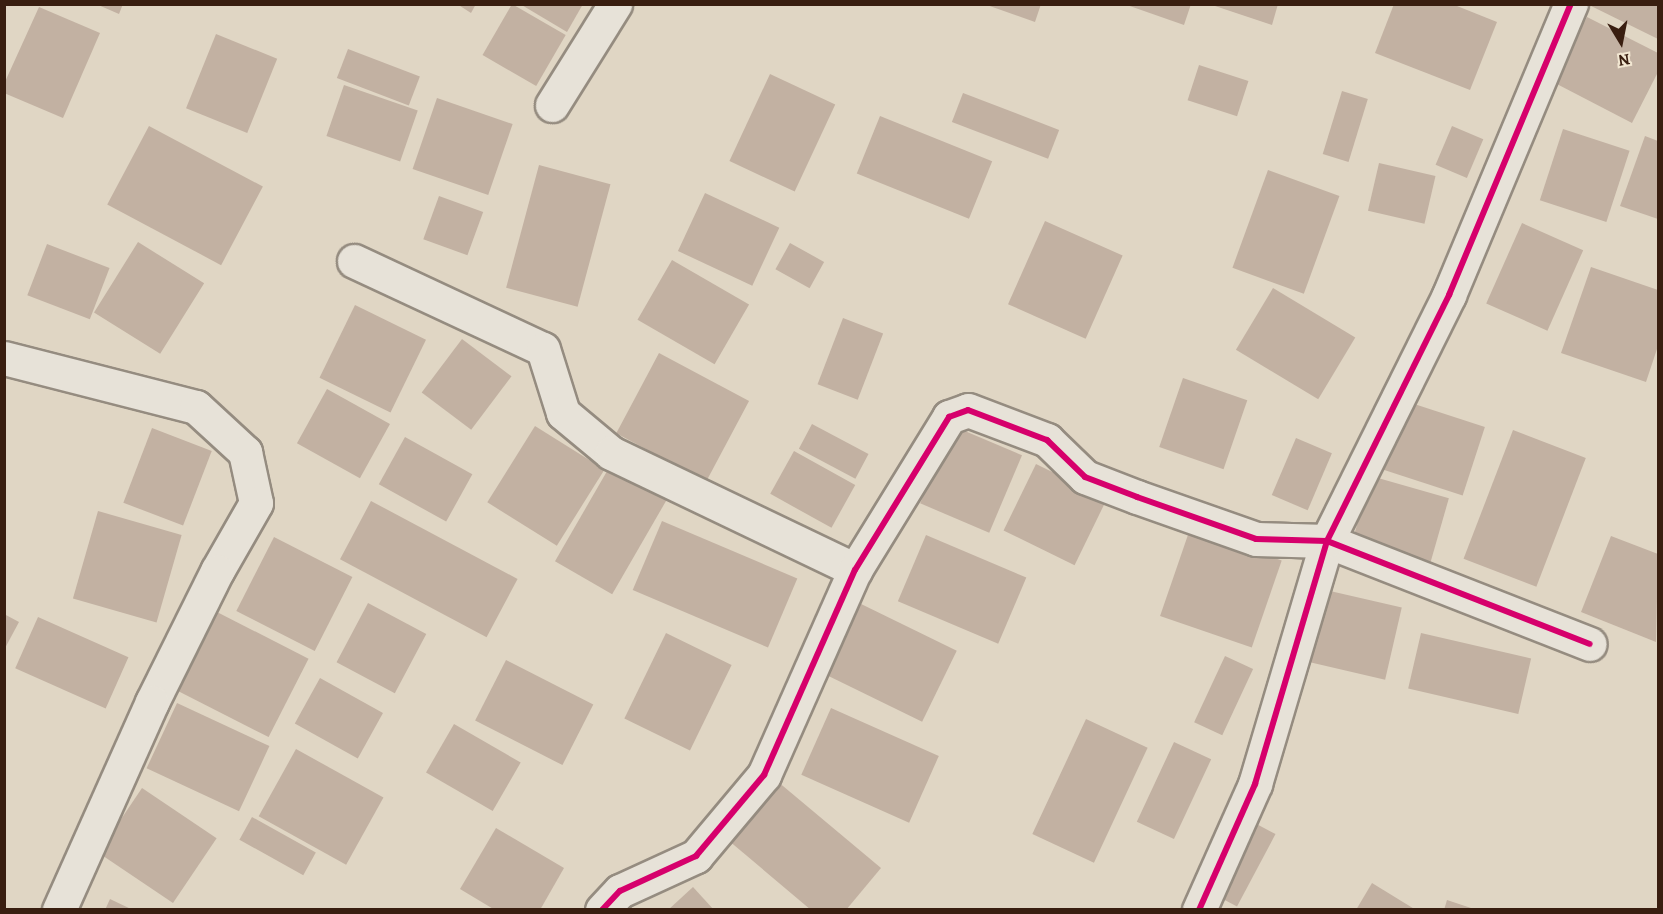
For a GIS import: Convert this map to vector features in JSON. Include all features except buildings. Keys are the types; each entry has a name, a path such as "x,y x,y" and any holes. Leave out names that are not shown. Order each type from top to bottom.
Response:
{"street":[{"path":"552,105 615,4"},
{"path":"1199,909 1255,784 1328,541 1449,295 1571,4"},
{"path":"354,261 543,349 563,413 611,453 855,570"},
{"path":"4,358 196,407 245,452 256,503 217,570 152,702 59,909"},
{"path":"602,909 620,891 696,856 764,774 855,570 949,417 968,410 1047,440 1085,477 1137,497 1256,539 1328,541 1590,644"}],"cycle path":[{"path":"1199,910 1255,784 1327,541 1449,295 1571,4"},
{"path":"602,910 620,891 696,856 764,775 855,570 949,417 968,410 1047,440 1085,477 1137,497 1256,539 1327,541 1590,644"}]}
